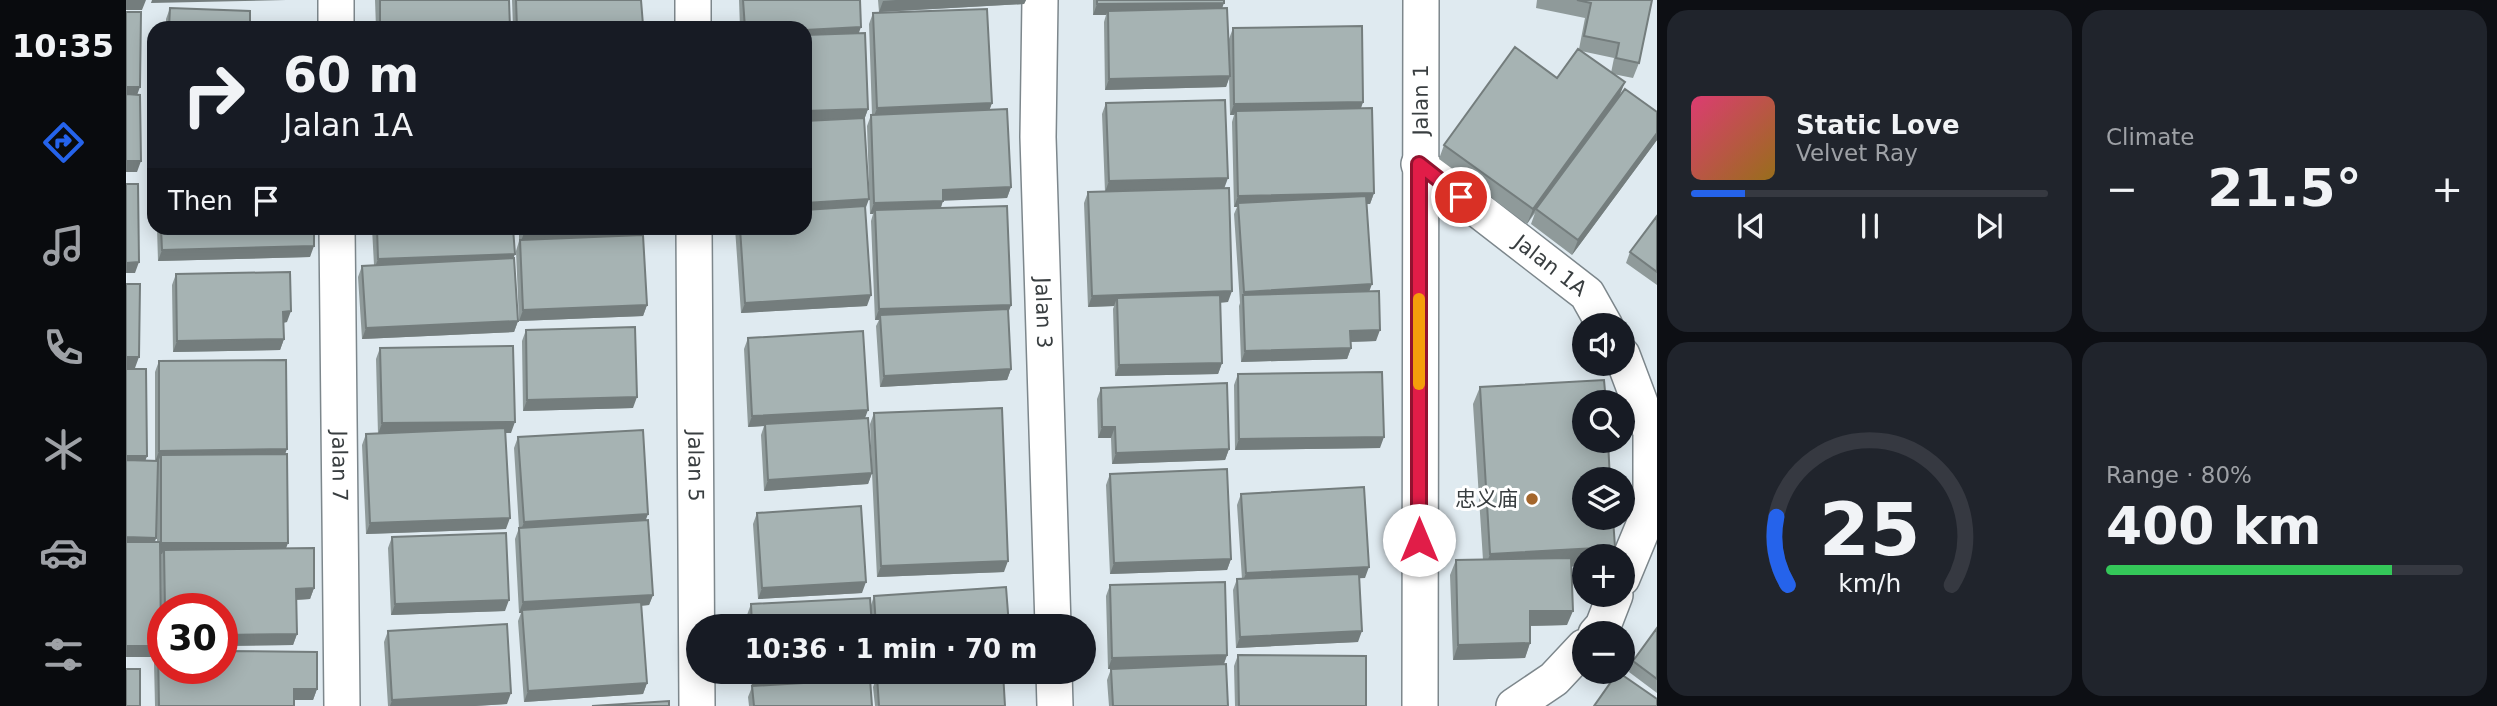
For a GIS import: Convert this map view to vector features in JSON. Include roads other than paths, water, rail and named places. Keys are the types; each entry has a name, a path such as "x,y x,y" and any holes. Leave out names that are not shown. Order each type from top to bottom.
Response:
{"street":[{"path":"335,0 336,21"},
{"path":"693,0 693,21"},
{"name":"Jalan 3","path":"1040,0 1038,137 1053,614"},
{"name":"Jalan 1","path":"1420,706 1421,0"},
{"name":"Jalan 1A","path":"1419,164 1587,294 1598,313"},
{"name":"Jalan 7","path":"337,235 342,706"},
{"name":"Jalan 5","path":"694,235 696,706"},
{"path":"1630,376 1651,432 1651,508 1635,547"},
{"path":"1514,706 1554,679 1572,660"},
{"path":"1054,684 1055,706"}],"place":[{"name":"忠义庙","path":"1532,499"}]}
